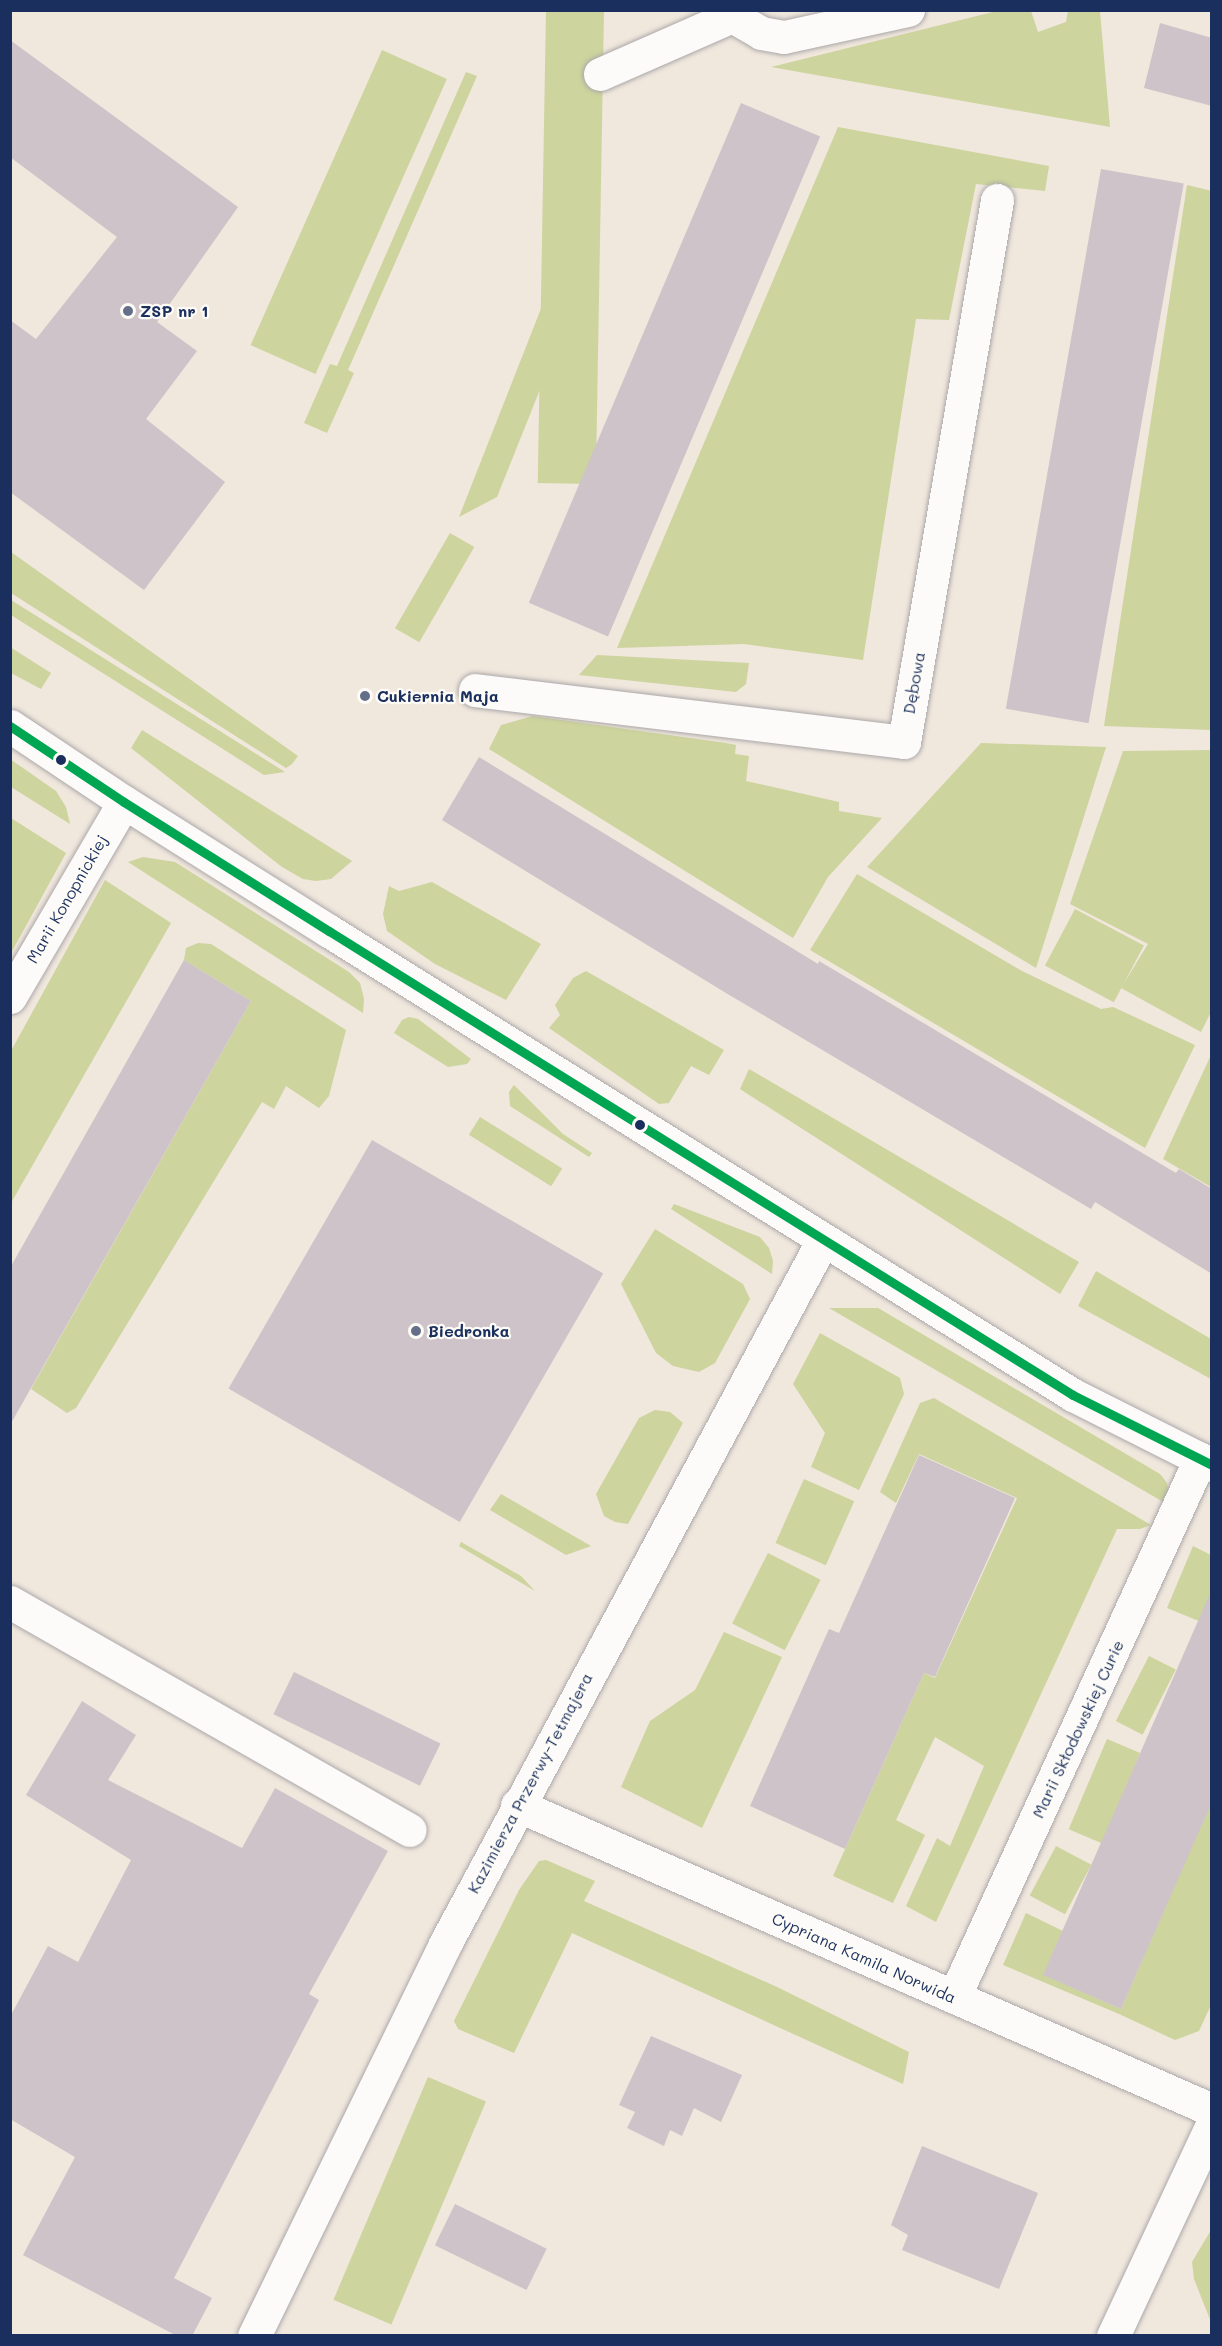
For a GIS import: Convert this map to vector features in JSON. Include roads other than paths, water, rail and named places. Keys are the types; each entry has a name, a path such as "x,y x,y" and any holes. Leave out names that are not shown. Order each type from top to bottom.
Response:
{"street":[{"path":"600,74 731,13 761,33 784,37 908,10"},
{"name":"Dębowa","path":"475,690 904,742 997,200"},
{"path":"10,726 124,802 1073,1395 1206,1462"},
{"name":"Marii Konopnickiej","path":"10,997 124,802"},
{"name":"Kazimierza Przerwy-Tetmajera","path":"254,2336 440,1954 517,1805 823,1240"},
{"name":"Marii Skłodowskiej Curie","path":"954,1997 1206,1462"},
{"path":"10,1602 409,1830"},
{"name":"Cypriana Kamila Norwida","path":"517,1805 1212,2110"},
{"path":"1113,2336 1212,2125"}],"place":[{"name":"ZSP nr 1","path":"128,311"},
{"name":"Cukiernia Maja","path":"365,696"},
{"name":"Biedronka","path":"416,1331"}]}
